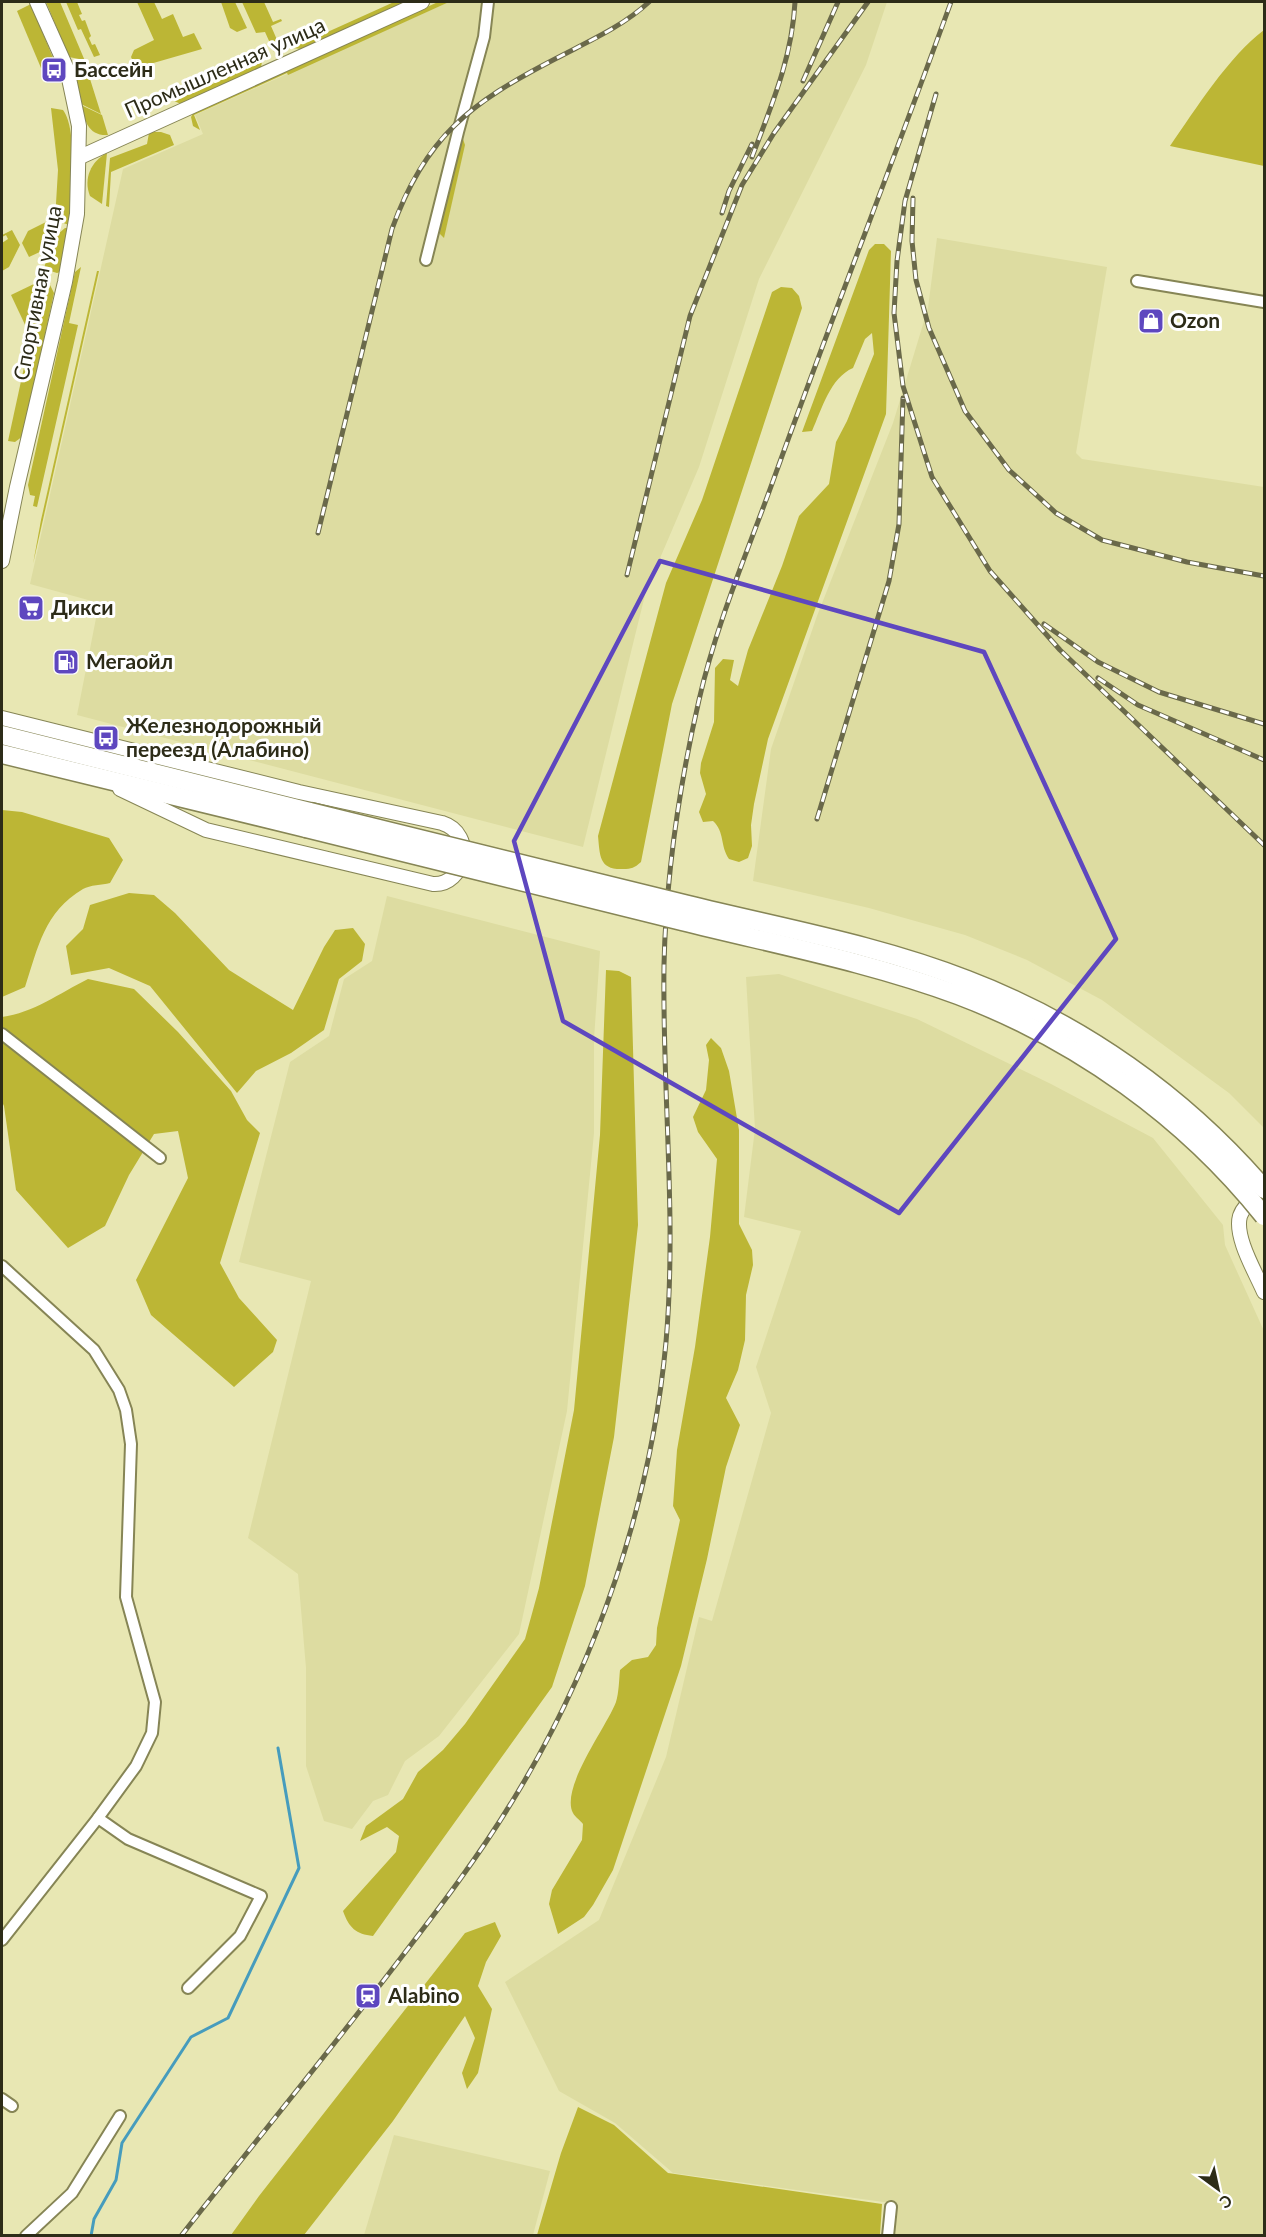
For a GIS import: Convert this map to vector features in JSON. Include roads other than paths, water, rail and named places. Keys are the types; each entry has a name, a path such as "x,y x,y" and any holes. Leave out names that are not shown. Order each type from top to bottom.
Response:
{"highway":[{"path":"2,735 199,784 308,820 918,981 968,999 1070,1048 1136,1093 1160,1111 1213,1159 1264,1216"},
{"path":"2,754 308,820 859,947 965,979 1046,1015 1120,1060 1171,1097 1198,1121 1225,1146 1264,1189"}],"street":[{"name":"Спортивная улица","path":"2,561 67,272 77,214 79,126 67,69 37,2"},
{"name":"Промышленная улица","path":"80,157 422,2"},
{"path":"426,260 484,37 489,2"},
{"path":"1137,281 1264,302"},
{"path":"2,718 299,792 449,825 462,840 464,848 461,864 453,877 433,884 231,837 185,821 140,797 58,767"},
{"path":"134,751 199,784"},
{"path":"2,1034 160,1158"},
{"path":"1264,1189 1243,1209 1239,1223 1241,1238 1264,1292"},
{"path":"2,1266 94,1350 119,1390 126,1410 131,1444 126,1596 155,1702 152,1733 136,1766 2,1940"},
{"path":"98,1818 128,1839 261,1896 240,1936 188,1988"},
{"path":"2,2099 12,2106"},
{"path":"26,2235 72,2193 120,2116"},
{"path":"888,2235 891,2207"}],"waterway":[{"path":"91,2236 94,2219 116,2180 122,2143 191,2037 228,2018 299,1868 278,1748"}],"railway":[{"path":"318,533 392,229 419,170 454,126 498,91 616,27 649,2"},
{"path":"752,157 785,62 795,2"},
{"path":"803,81 838,2"},
{"path":"627,575 690,316 742,185 774,133 868,2"},
{"path":"181,2236 373,1994 487,1841 543,1748 570,1693 615,1580 648,1462 659,1402 666,1342 670,1201 664,1012 665,932 675,832 699,700 714,644 733,589 951,2"},
{"path":"936,94 905,201 897,261 894,313 903,386 932,477 990,571 1060,650 1264,845"},
{"path":"722,213 729,191 752,144"},
{"path":"913,198 912,241 916,280 929,328 965,411 1009,470 1056,513 1102,540 1187,562 1264,576"},
{"path":"817,819 889,581 899,524 903,398"},
{"path":"1044,624 1098,662 1159,692 1264,724"},
{"path":"1098,678 1138,705 1264,760"}],"place":[{"name":"Бассейн","path":"54,70"},
{"name":"Ozon","path":"1151,321"},
{"name":"Дикси","path":"31,608"},
{"name":"Мегаойл","path":"66,662"},
{"name":"Железнодорожный переезд (Алабино)","path":"106,738"},
{"name":"Alabino","path":"368,1996"}]}
